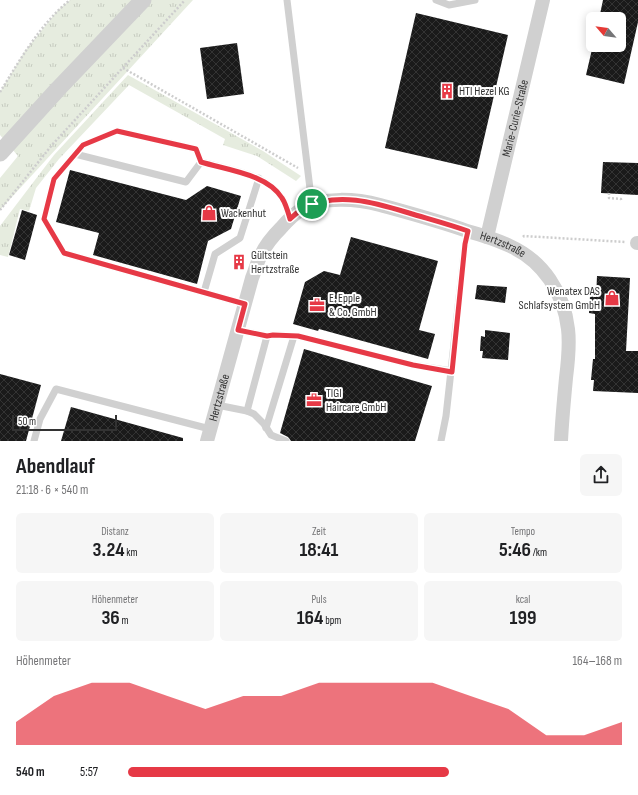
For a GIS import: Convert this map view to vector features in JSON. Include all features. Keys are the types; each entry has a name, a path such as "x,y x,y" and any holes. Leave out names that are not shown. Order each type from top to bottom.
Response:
{"street":[{"path":"0,153 58,89 143,0"},
{"name":"Marie-Curie-Straße","path":"487,237 543,0"},
{"name":"Hertzstraße","path":"208,435 245,304 261,255 271,238 290,219 303,209 312,204 346,200 365,201 468,231 512,246 532,259 550,279 562,303 568,331 568,358 561,441"}],"lane":[{"path":"287,0 312,204"},
{"path":"436,0 449,5 475,0"},
{"path":"201,162 196,149 117,131 83,145 54,179 44,219 64,253 245,304"},
{"path":"75,154 186,182 201,162"},
{"path":"201,162 258,178 270,184 282,198 290,219"},
{"path":"204,292 215,254 240,238 258,178"},
{"path":"441,441 452,372 465,244 468,231"},
{"path":"238,330 267,336 294,336 413,365 452,372"},
{"path":"247,411 267,336"},
{"path":"266,428 294,336"},
{"path":"34,441 40,419 56,389 208,435"},
{"path":"217,405 247,411 254,414 264,424 271,435 286,441"}],"path":[{"path":"0,92 25,51 58,10 70,0"},
{"path":"0,210 52,145 186,0"},
{"path":"123,68 308,174"},
{"path":"609,194 609,198 621,199 621,201"},
{"path":"512,246 524,236 637,243"}],"green space":[{"path":"70,0 193,0 0,210 0,178 18,156 0,135 0,92 25,51 58,10"},
{"path":"128,75 263,151 301,176 296,181 257,156 223,145 225,139 129,85 59,159 36,188 29,211 20,209 8,257 0,255 0,226 54,155"}],"building":[{"path":"603,0 638,0 638,22 624,84 586,75 591,52 626,52 626,12 600,12"},
{"name":"HTI Hezel KG","path":"416,13 508,35 477,169 385,148"},
{"path":"237,43 244,94 207,99 200,48"},
{"path":"603,162 638,163 638,195 601,193"},
{"path":"70,170 186,200 207,186 241,196 231,229 208,241 197,284 93,255 99,233 56,222"},
{"path":"22,210 37,215 25,260 9,255"},
{"path":"351,237 438,261 419,330 435,334 428,359 319,329 318,331 293,324 305,282 324,271 340,275"},
{"path":"597,276 630,278 626,351 638,351 638,393 593,391 594,380 591,380 593,359 595,359 595,314 589,313 590,296 596,297"},
{"path":"477,285 507,287 505,303 475,299"},
{"path":"485,330 510,333 508,360 482,358 483,351 480,351 481,336 485,337"},
{"path":"304,349 432,386 415,441 291,441 288,437 280,433"},
{"path":"0,374 41,385 26,441 0,441"},
{"path":"71,407 183,438 183,441 61,441"}],"place":[{"name":"HTI Hezel KG","path":"447,91"},
{"name":"Wackenhut","path":"209,213"},
{"name":"Gültstein Hertzstraße","path":"239,262"},
{"name":"Wenatex DAS Schlafsystem GmbH","path":"612,298"},
{"name":"E. Epple & Co. GmbH","path":"317,305"},
{"name":"TIGI Haircare GmbH","path":"314,400"}],"route":[{"path":"117,131 196,149 201,162 258,178 270,184 282,198 290,219 312,204 328,201 365,201 468,231 465,244 452,372 413,365 298,336 267,336 238,330 245,304 64,253 44,219 54,179 83,145 117,131"}]}
